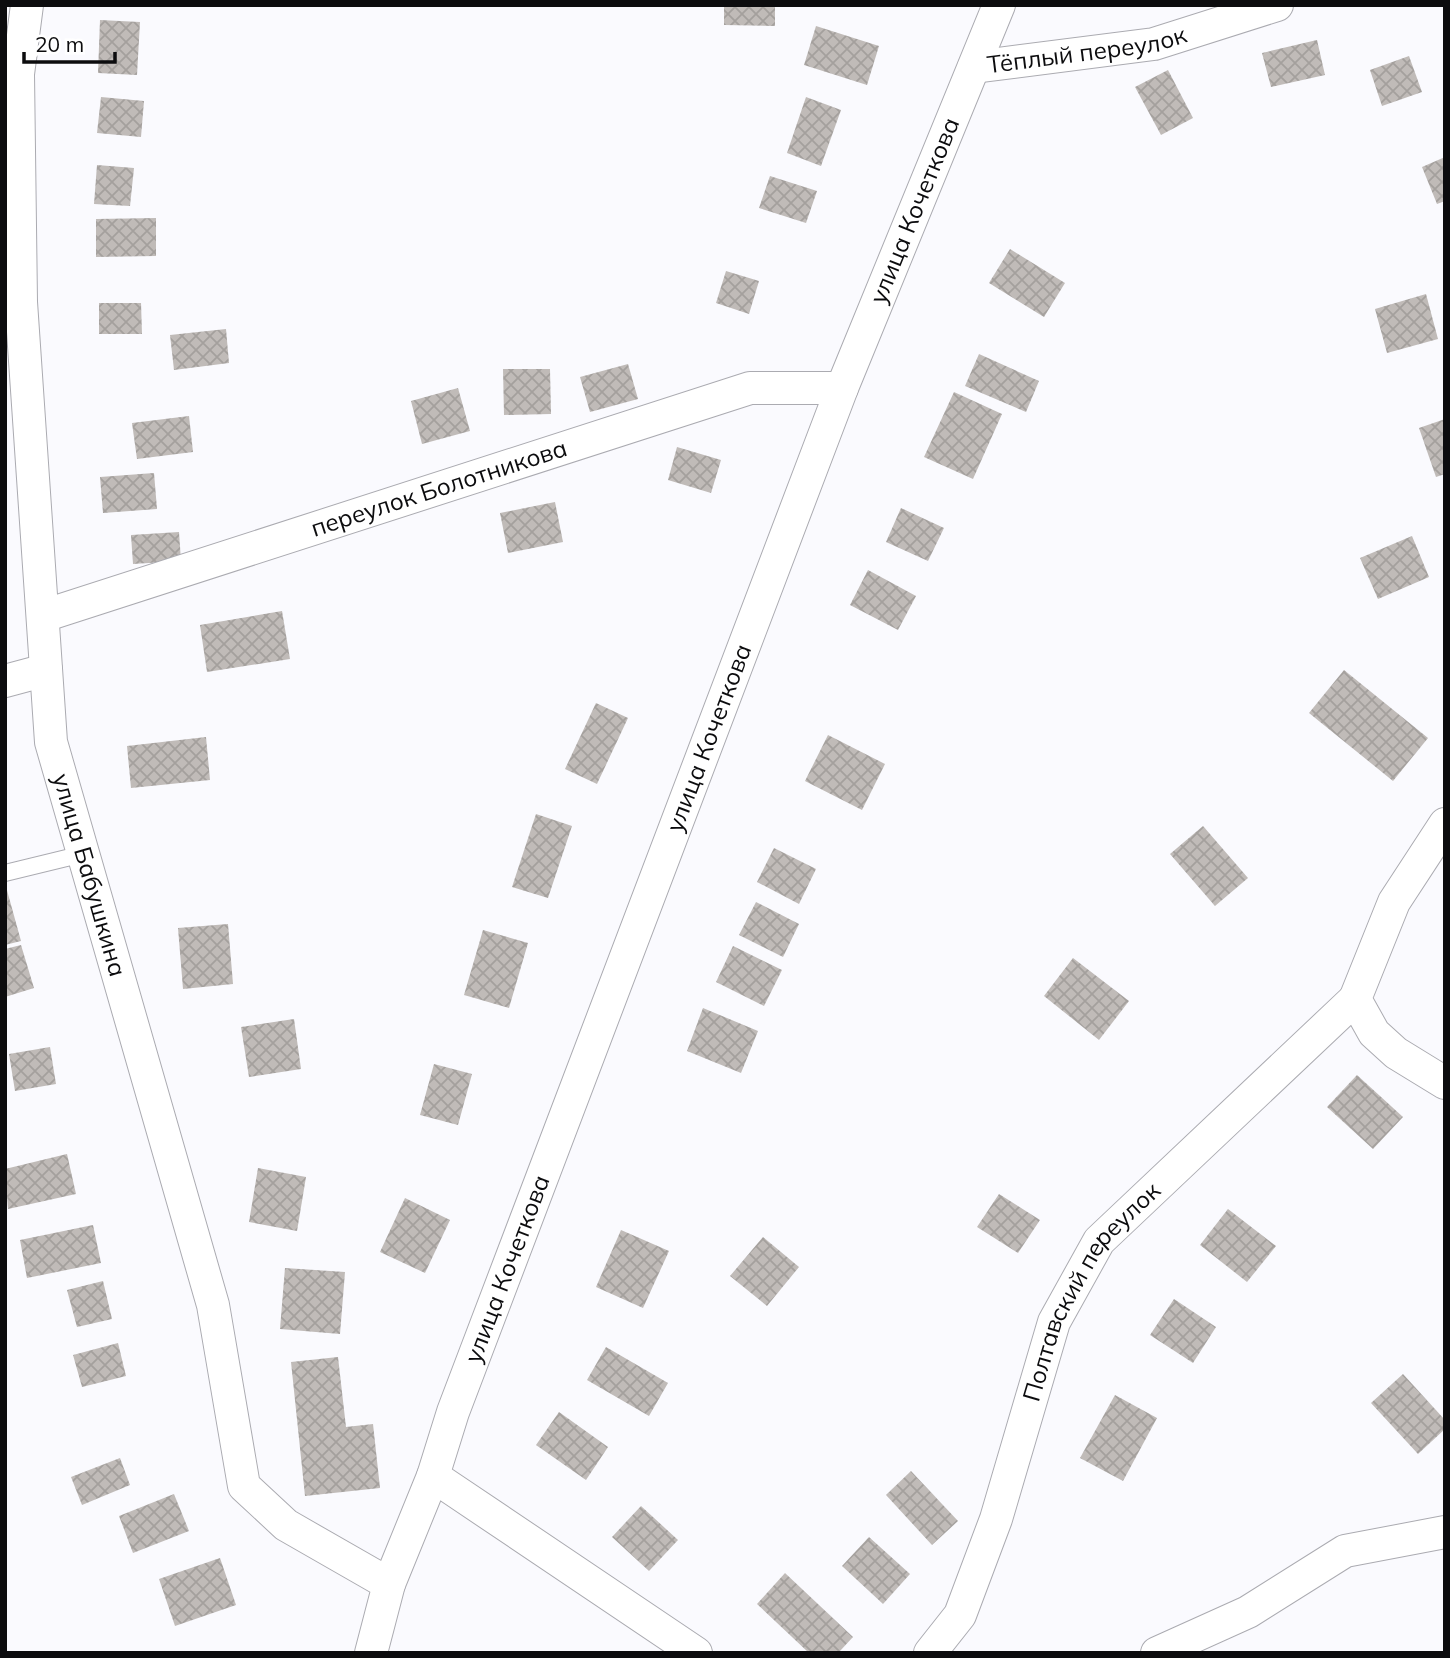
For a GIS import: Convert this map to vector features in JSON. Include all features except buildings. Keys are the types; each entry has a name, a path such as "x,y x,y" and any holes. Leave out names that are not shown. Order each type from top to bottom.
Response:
{"street":[{"name":"улица Бабушкина","path":"27,5 12,148 51,742 213,1306 244,1486 286,1525 389,1584"},
{"name":"улица Кочеткова","path":"389,1584 433,1476 453,1412 571,1110 842,388 999,5"},
{"name":"Тёплый переулок","path":"974,67 1154,44 1277,5"},
{"name":"переулок Болотникова","path":"43,616 750,388 842,388"},
{"path":"5,681 46,670"},
{"path":"1445,824 1394,902 1355,999 1374,1033 1396,1054 1445,1083"},
{"name":"Полтавский переулок","path":"930,1653 960,1615 996,1519 1054,1322 1099,1241 1355,999"},
{"path":"433,1476 696,1653"},
{"path":"1157,1653 1248,1612 1345,1551 1445,1532"},
{"path":"371,1653 389,1584"}],"lane":[{"path":"5,873 83,854"}]}
